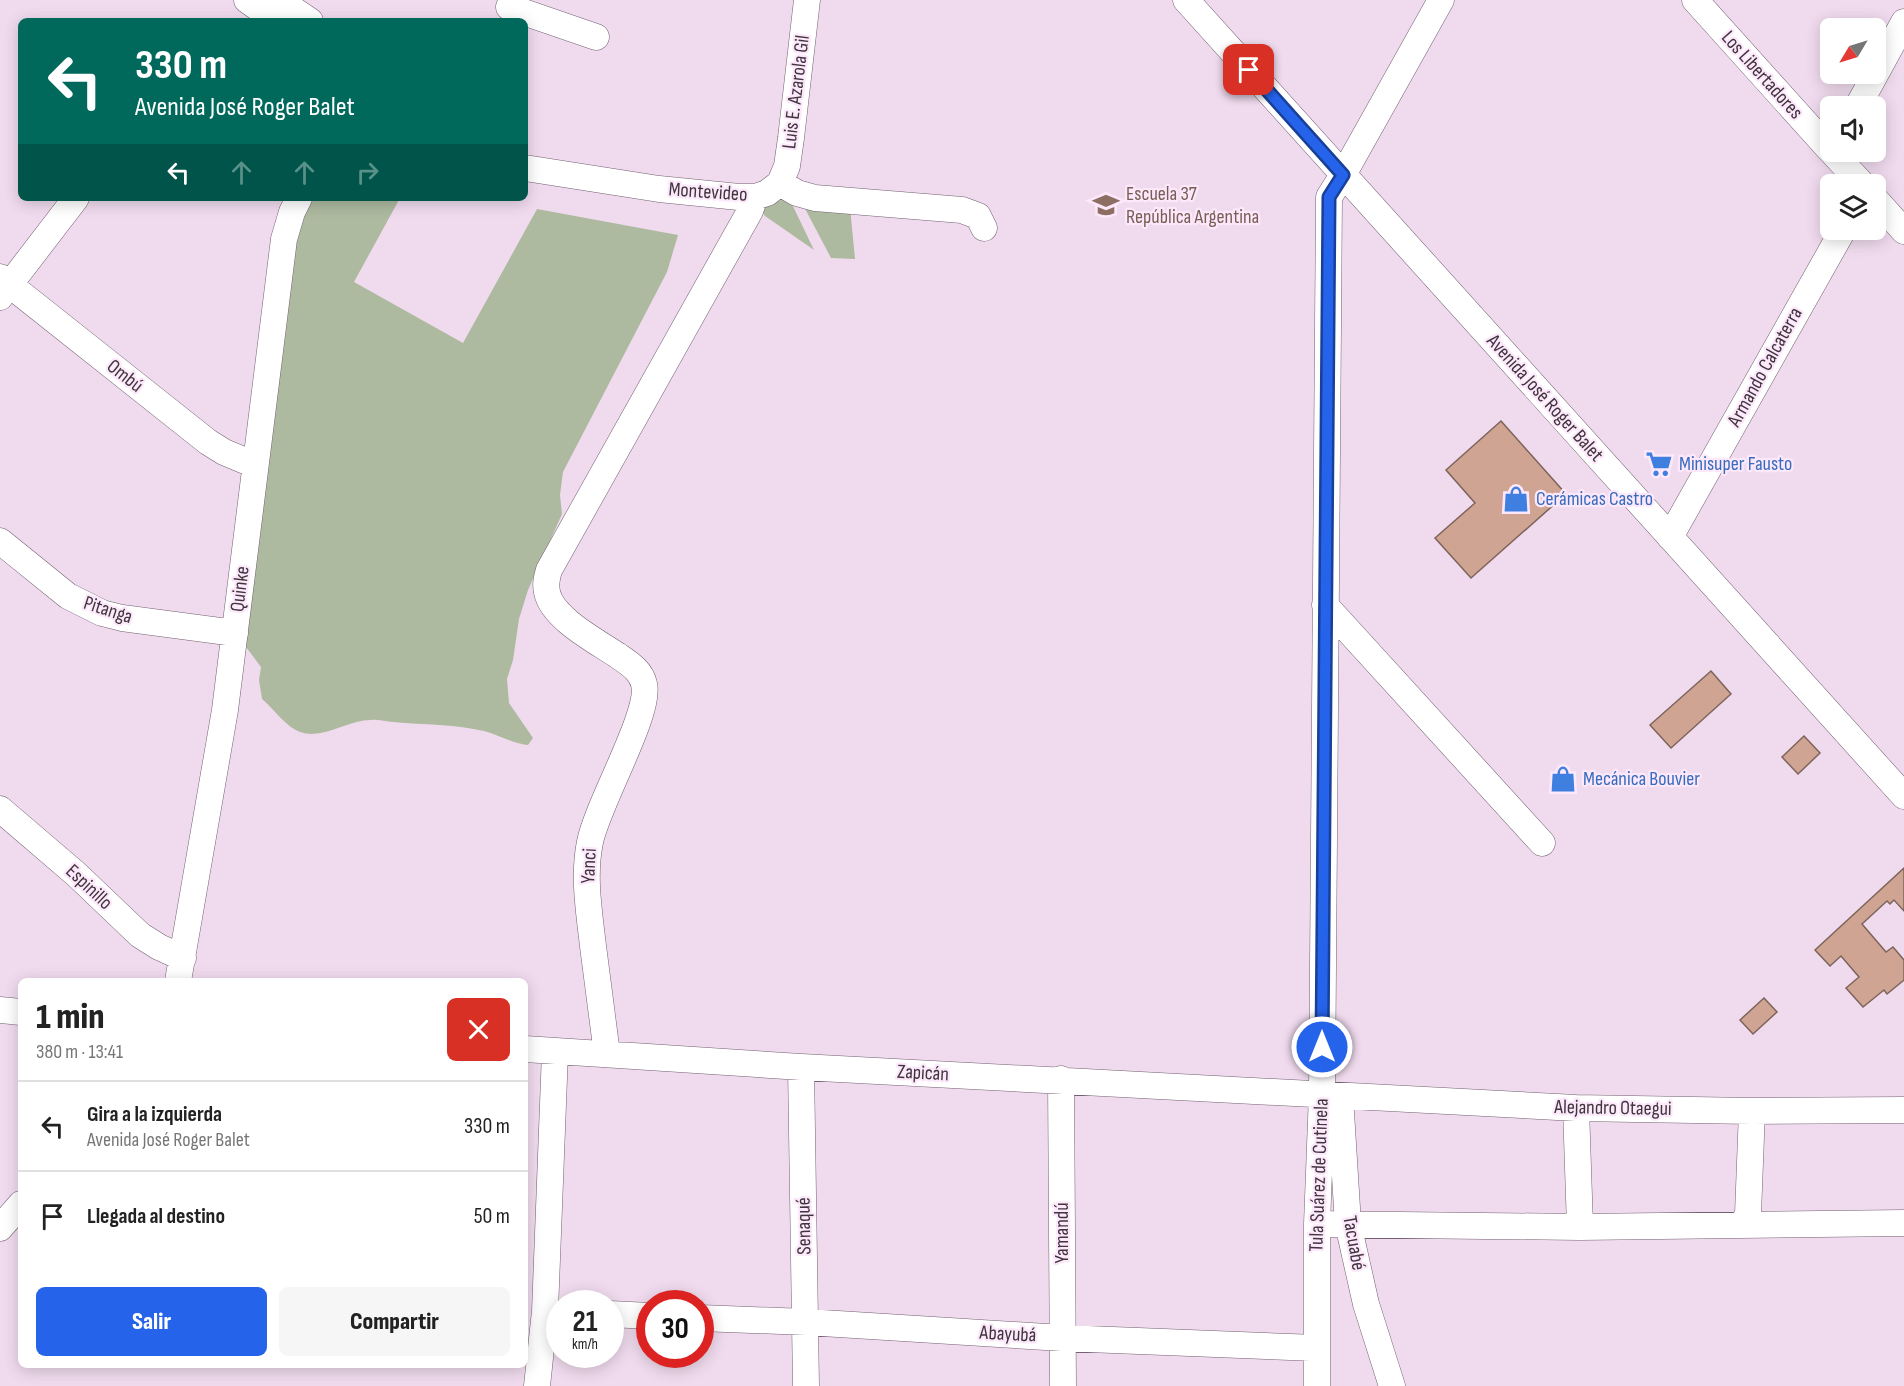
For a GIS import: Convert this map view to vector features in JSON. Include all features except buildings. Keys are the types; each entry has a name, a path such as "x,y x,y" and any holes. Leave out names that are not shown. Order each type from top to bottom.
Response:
{"street":[{"path":"247,0 272,18"},
{"path":"279,0 306,18"},
{"name":"Luis E. Azarola Gil","path":"780,183 787,166 807,0"},
{"name":"Avenida José Roger Balet","path":"1186,0 1904,796"},
{"name":"Tula Suárez de Cutinela","path":"1317,1386 1317,1224 1331,1095 1325,605 1329,197 1441,0"},
{"name":"Los Libertadores","path":"1695,0 1820,138"},
{"path":"509,9 596,37"},
{"path":"1863,96 1904,22"},
{"name":"Los Libertadores","path":"1842,162 1853,174"},
{"name":"Montevideo","path":"528,168 659,189 740,197 767,193 780,183"},
{"path":"780,183 797,193 815,198 962,210 978,216 984,228"},
{"name":"Yanci","path":"607,1054 590,920 586,868 590,840 598,813 642,712 645,686 635,668 558,611 547,592 546,580 549,570 750,212 755,196"},
{"path":"3,286 74,201"},
{"name":"Quinke","path":"180,970 221,731 235,633 284,238 298,201"},
{"path":"1886,211 1904,231"},
{"name":"Armando Calcaterra","path":"1670,537 1837,240"},
{"name":"Ombú","path":"3,286 208,442 224,453 255,465"},
{"name":"Pitanga","path":"0,541 68,596 102,613 122,618 235,633"},
{"path":"1325,605 1542,843"},
{"name":"Espinillo","path":"0,809 76,874 140,935 159,947 180,970"},
{"path":"0,1010 18,1012"},
{"name":"Zapicán","path":"528,1049 801,1067 1331,1095"},
{"path":"537,1386 543,1312 555,1052"},
{"name":"Senaqué","path":"801,1067 806,1386"},
{"name":"Yamandú","path":"1061,1079 1063,1386"},
{"name":"Alejandro Otaegui","path":"1331,1095 1576,1108 1752,1111 1904,1110"},
{"name":"Tacuabé","path":"1331,1095 1348,1224 1366,1304 1392,1386"},
{"path":"1576,1108 1580,1227"},
{"path":"1742,1225 1748,1214 1752,1111"},
{"path":"0,1228 18,1207"},
{"path":"1317,1224 1580,1227 1904,1223"},
{"name":"Abayubá","path":"714,1319 1062,1338 1317,1348"}],"green space":[{"path":"790,200 814,250 763,213 767,205"},
{"path":"305,201 398,201 354,282 463,343 537,209 678,235 667,272 563,472 560,495 562,514 528,590 519,619 513,660 507,679 509,703 533,738 528,745 472,729 376,720 362,721 318,734 309,734 295,730 262,699 259,680 261,667 243,643 292,248"},
{"path":"801,201 850,207 855,259 831,258"}],"place":[{"name":"Escuela 37 República Argentina","path":"1106,205"},
{"name":"Minisuper Fausto","path":"1659,464"},
{"name":"Cerámicas Castro","path":"1516,499"},
{"name":"Mecánica Bouvier","path":"1563,779"}],"route":[{"path":"1249,70 1343,175 1329,197 1322,1047"}]}
